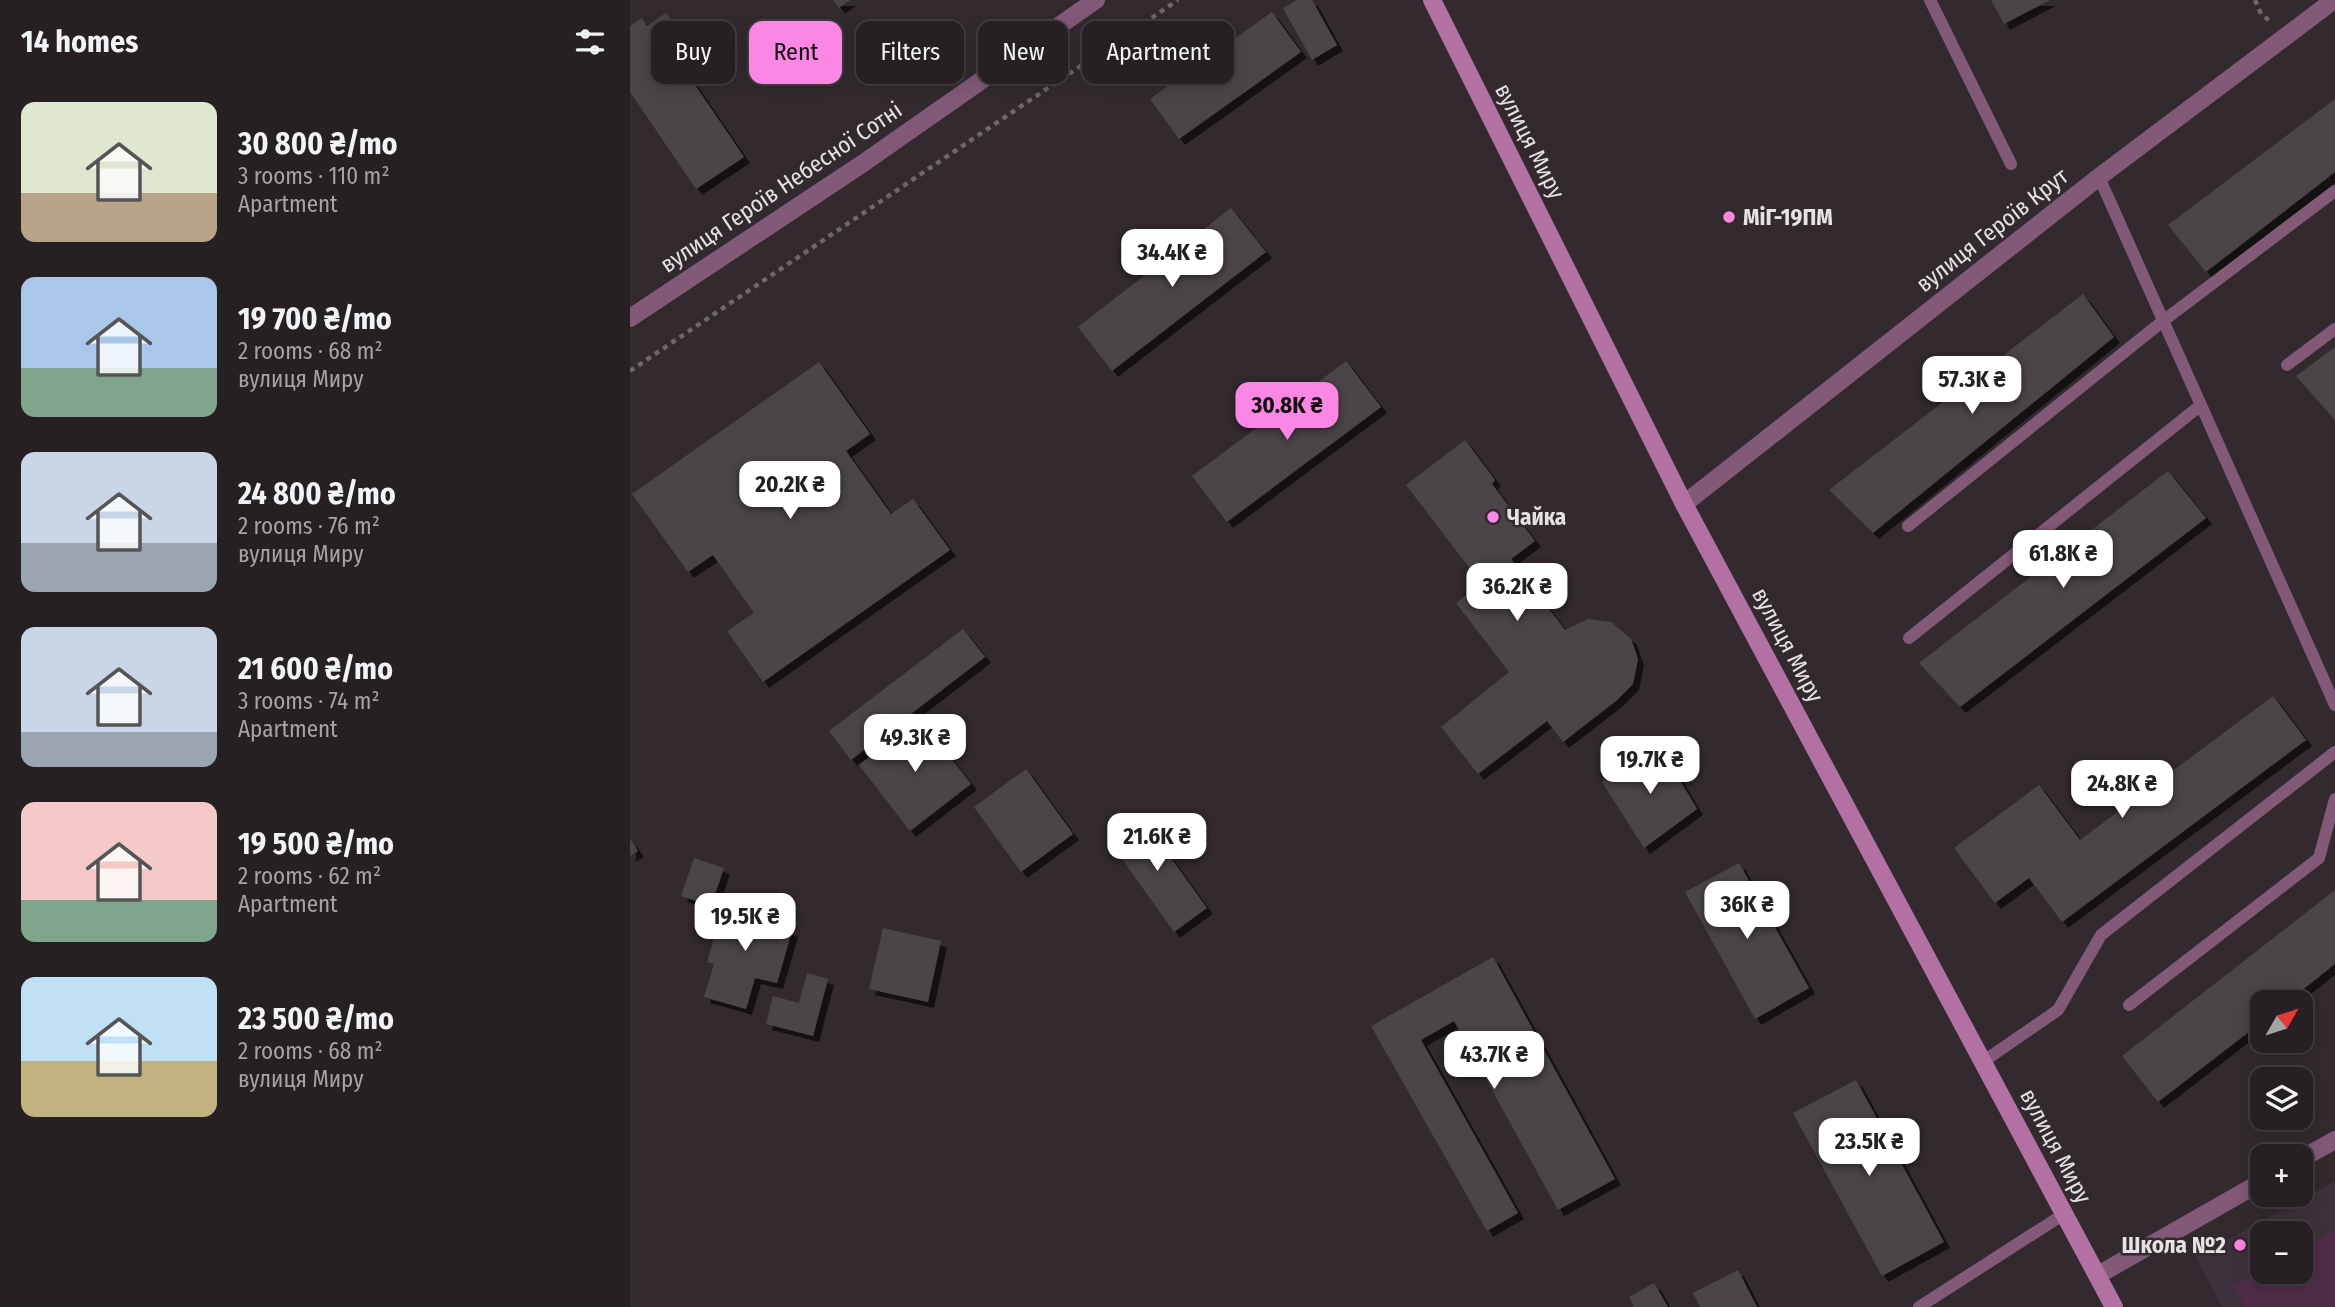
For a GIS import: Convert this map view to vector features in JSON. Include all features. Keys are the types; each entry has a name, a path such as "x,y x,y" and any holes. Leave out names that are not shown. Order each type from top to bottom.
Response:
{"main road":[{"name":"вулиця Миру","path":"1432,0 1684,504 2114,1307"}],"street":[{"name":"вулиця Героїв Небесної Сотні","path":"630,318 862,163 1096,0"},
{"name":"вулиця Героїв Крут","path":"1684,504 2099,177 2334,0"},
{"path":"2313,1152 2335,1140"},
{"path":"2098,1275 2250,1188"}],"lane":[{"path":"1930,0 2011,164"},
{"path":"2099,177 2335,705"},
{"path":"1908,526 2163,321 2335,191"},
{"path":"2287,365 2335,329"},
{"path":"1909,638 2201,405"},
{"path":"1984,1061 2058,1010 2101,934 2335,752"},
{"path":"2129,1005 2319,858 2335,799"},
{"path":"1919,1307 2064,1214"}],"path":[{"path":"630,371 1178,0"}],"shaded area":[{"name":"Школа №2","path":"2335,1181 2335,1307 2222,1307 2196,1257 2250,1227 2250,1284 2313,1284 2313,1221 2262,1221 2287,1207 2313,1207 2313,1193"},
{"path":"2335,1231 2335,1307 2245,1307 2234,1285 2250,1277 2250,1284 2313,1284 2313,1243"}],"building":[{"path":"833,0 850,0 839,8"},
{"path":"1297,0 1312,0 1337,45 1312,60 1283,8"},
{"path":"1991,0 2050,0 2004,24"},
{"path":"1272,12 1301,52 1179,139 1150,99 1171,84 1234,84 1234,39"},
{"path":"666,13 671,21 654,21"},
{"path":"642,18 647,26 651,23 651,84 694,84 744,157 696,189 630,92 630,26"},
{"path":"2335,99 2335,172 2206,272 2168,225"},
{"path":"1231,208 1266,252 1112,371 1078,327"},
{"path":"2083,294 2114,337 1873,533 1829,490"},
{"path":"2335,347 2335,420 2296,376"},
{"path":"1346,361 1381,407 1227,522 1192,476"},
{"path":"819,362 870,434 846,451 891,514 913,499 950,550 763,682 727,631 754,613 713,555 688,572 632,494"},
{"path":"1465,440 1495,480 1492,484 1535,541 1511,559 1565,630 1588,619 1611,622 1631,639 1638,659 1633,684 1616,701 1563,742 1547,721 1478,774 1441,727 1509,672 1456,603 1481,583 1406,485"},
{"path":"2168,471 2206,518 1960,707 1919,663"},
{"path":"963,629 985,657 851,760 829,731"},
{"path":"2273,696 2306,740 2062,922 2029,878 1995,903 1954,848 2039,785 2080,840"},
{"path":"920,718 971,784 910,831 859,765"},
{"path":"1659,745 1697,809 1644,848 1602,782"},
{"path":"1026,769 1073,834 1021,872 974,807"},
{"path":"1140,815 1207,908 1174,932 1107,838"},
{"path":"630,839 638,851 630,856"},
{"path":"694,858 724,868 711,906 681,896"},
{"path":"1739,863 1809,988 1755,1019 1685,892"},
{"path":"2335,890 2335,964 2302,990 2250,990 2250,1031 2158,1102 2122,1056"},
{"path":"725,900 781,917 778,927 792,931 777,983 755,978 746,1009 704,997 714,964 707,962"},
{"path":"883,928 941,941 928,1002 869,989"},
{"path":"1493,957 1615,1179 1558,1210 1454,1021 1421,1040 1518,1213 1487,1231 1371,1026"},
{"path":"807,973 828,979 813,1036 766,1024 773,996 799,1003"},
{"path":"1856,1080 1944,1242 1882,1276 1793,1113"},
{"path":"1738,1270 1757,1307 1700,1307 1693,1293"},
{"path":"1654,1283 1668,1307 1634,1307 1629,1297"}],"place":[{"name":"МіГ-19ПМ","path":"1729,217"},
{"name":"Чайка","path":"1493,517"},
{"name":"Школа №2","path":"2240,1245"}]}
